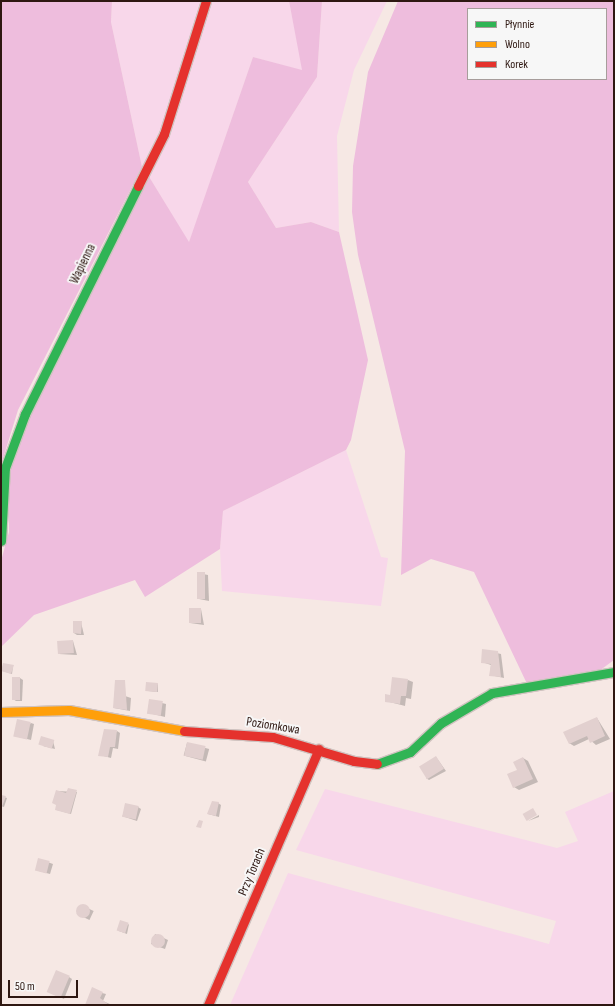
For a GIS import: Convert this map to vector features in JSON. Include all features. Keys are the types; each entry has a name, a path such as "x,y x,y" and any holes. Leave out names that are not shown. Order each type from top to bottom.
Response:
{"street":[{"name":"Wapienna","path":"1,542 5,468 25,414 164,134 206,1"},
{"name":"Poziomkowa","path":"1,712 69,710 183,731 273,737 368,764 396,759 467,706 518,686 614,672"},
{"name":"Przy Torach","path":"208,1005 319,749"}],"shaded area":[{"path":"1,1 112,1 111,22 142,167 18,410 1,465"},
{"path":"112,1 202,1 160,132 142,167 111,22"},
{"path":"212,1 289,1 303,71 253,57 189,243 148,175"},
{"path":"289,1 322,1 317,77 248,182 276,228 311,222 339,232 368,360 351,440 346,450 223,511 220,549 145,597 135,580 34,615 1,647 1,561 9,532 8,471 28,414 148,175 189,242 253,57 302,70"},
{"path":"322,1 387,1 354,70 337,136 339,232 311,222 276,228 248,182 317,77"},
{"path":"398,1 614,1 614,660 599,671 529,688 474,572 431,559 401,575 405,451 358,255 352,212 353,166 368,72"},
{"path":"346,450 381,557 388,558 381,606 222,591 220,549 223,511"},
{"path":"325,789 557,848 578,841 565,812 614,791 614,1005 230,1005 288,873 549,944 556,921 296,850"}],"building":[{"path":"197,572 205,572 205,599 197,599"},
{"path":"189,608 201,608 201,623 189,623"},
{"path":"73,621 82,621 81,634 73,633"},
{"path":"73,640 74,653 58,654 57,641"},
{"path":"482,649 498,651 501,677 489,676 491,664 481,663"},
{"path":"3,663 14,665 11,674 1,671"},
{"path":"12,677 20,677 20,700 12,700"},
{"path":"392,677 408,679 406,696 401,696 400,704 385,702 385,694 390,695"},
{"path":"115,680 125,680 127,710 113,708"},
{"path":"146,682 158,683 157,692 145,691"},
{"path":"149,699 163,701 161,716 147,714"},
{"path":"597,717 605,736 590,743 587,736 569,744 563,732"},
{"path":"17,719 31,722 27,740 13,737"},
{"path":"104,729 117,730 115,747 110,747 108,757 98,756"},
{"path":"41,736 54,740 52,749 38,745"},
{"path":"187,742 206,746 203,760 184,756"},
{"path":"436,756 444,769 427,779 419,767"},
{"path":"523,757 533,779 513,788 507,774 517,770 513,762"},
{"path":"68,788 77,790 70,814 55,810 56,805 52,803 56,790 66,793"},
{"path":"1,795 6,796 2,807 1,807"},
{"path":"212,801 219,802 216,816 207,814"},
{"path":"125,803 139,806 136,820 122,817"},
{"path":"533,808 537,815 527,821 523,814"},
{"path":"199,820 203,821 201,828 196,827"},
{"path":"38,858 50,861 46,874 35,871"},
{"path":"83,904 88,906 90,911 88,916 83,918 78,916 76,911 78,906"},
{"path":"120,920 129,923 125,933 117,930"},
{"path":"158,934 163,936 165,941 163,946 158,948 153,946 151,941 153,936"},
{"path":"56,970 70,976 60,998 47,992"},
{"path":"92,987 103,992 100,998 109,1005 85,1005"}],"traffic: fast":[{"path":"1,541 5,468 25,414 138,186"},
{"path":"377,764 410,752 441,723 492,693 614,672"}],"traffic: slow":[{"path":"1,712 69,710 184,731"}],"traffic: jam":[{"path":"138,186 164,134 206,1"},
{"path":"184,731 273,737 354,761 377,764"},
{"path":"208,1005 319,749"}]}
